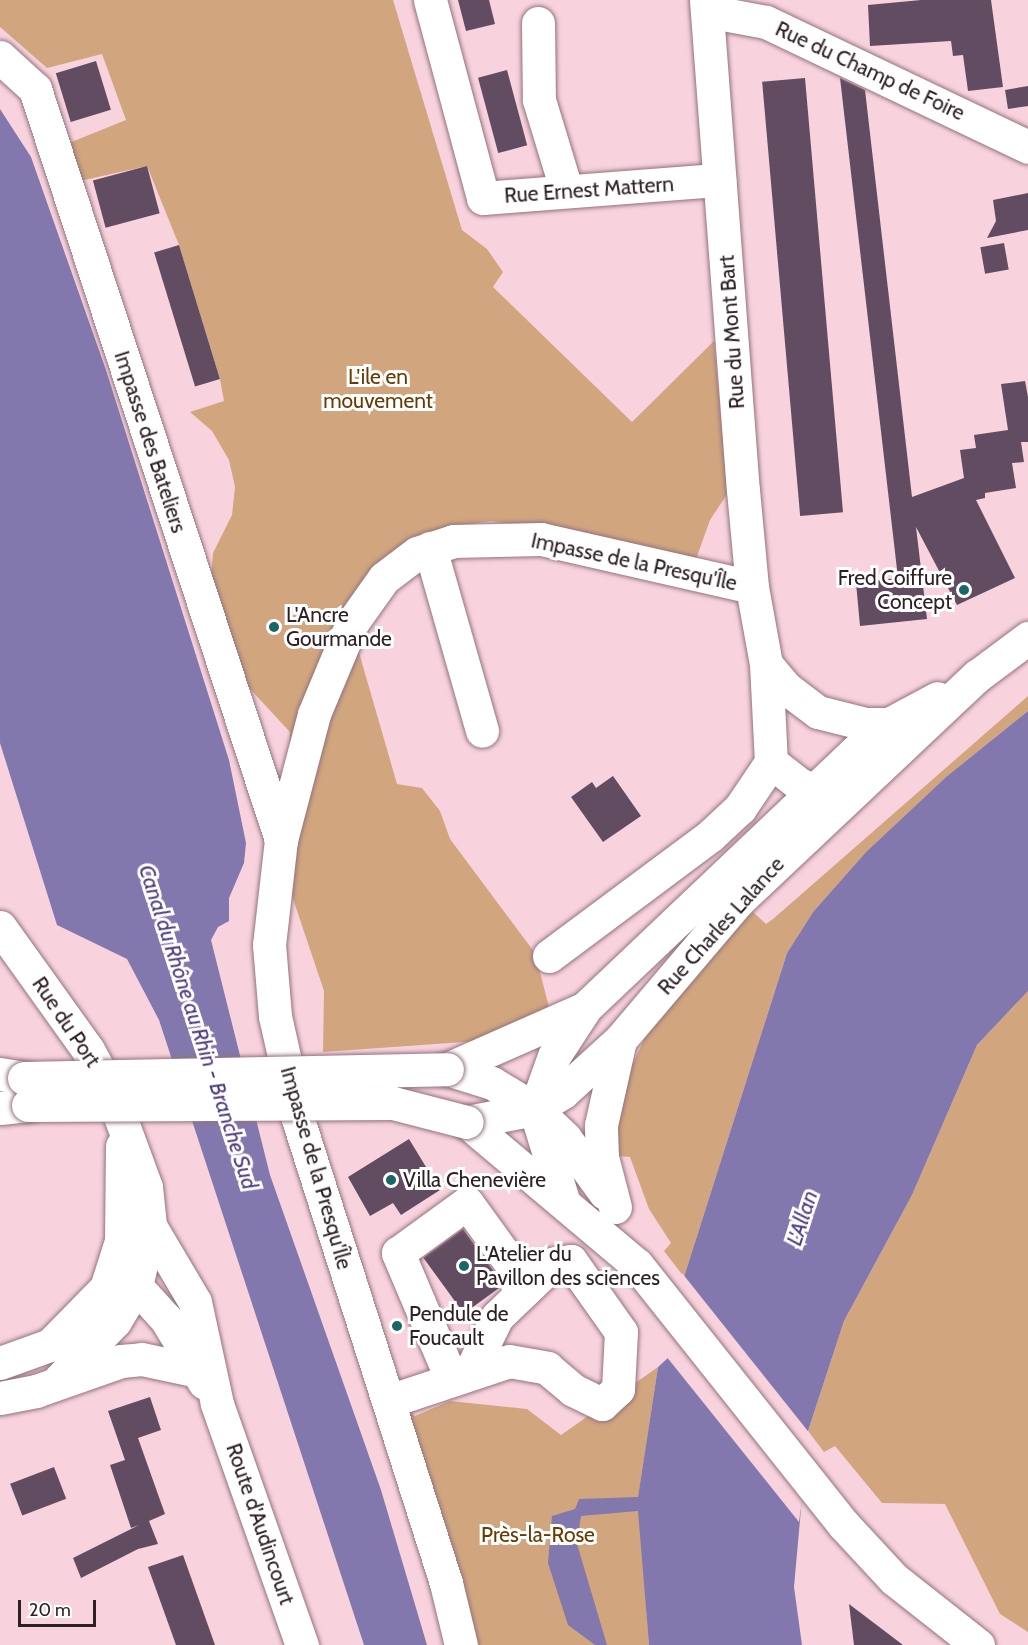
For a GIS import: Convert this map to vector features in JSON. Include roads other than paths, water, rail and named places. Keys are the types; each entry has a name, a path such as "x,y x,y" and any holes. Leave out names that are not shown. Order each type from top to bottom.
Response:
{"main road":[{"name":"Rue Ernest Mattern","path":"430,0 483,198 566,189 719,180"},
{"name":"Rue du Champ de Foire","path":"706,5 766,22 1028,147"},
{"name":"Rue du Mont Bart","path":"706,5 752,587 766,664 770,749 759,840"},
{"path":"538,23 539,100 566,189"},
{"name":"Impasse des Bateliers","path":"0,57 35,88 281,840"},
{"name":"Impasse de la Presqu'Île","path":"461,1645 388,1401 298,1119 275,1016 269,945 281,840 314,714 352,623 384,578 430,548 490,537 541,539 752,587"},
{"path":"430,548 482,731"},
{"name":"Rue Charles Lalance","path":"447,1069 585,1008 731,887 838,792 977,676 1028,638"},
{"name":"Rue du Mont Bart","path":"766,664 786,688 830,715 852,732 856,751 838,792"},
{"name":"Rue Charles Lalance","path":"615,1207 602,1157 601,1125 620,1040 731,887 759,840 838,792 856,751 889,724 977,676"},
{"path":"549,956 705,841 740,808 770,749 791,720 830,715 889,724"},
{"path":"770,749 838,792"},
{"name":"Rue du Port","path":"0,927 88,1050 122,1123 146,1187 150,1226"},
{"path":"565,1205 535,1109 554,1056 585,1008"},
{"path":"10,1093 393,1103 467,1122 535,1109 562,1092 620,1040"},
{"path":"10,1093 447,1069 492,1083 535,1109 565,1138 615,1207 637,1265"},
{"path":"467,1122 637,1265 843,1524 894,1579 978,1645"},
{"path":"59,1380 115,1320 121,1287 122,1123"},
{"path":"461,1374 398,1253 467,1203 527,1287"},
{"path":"0,1364 50,1345 121,1287 150,1226"},
{"path":"150,1226 195,1302 217,1404"},
{"path":"388,1401 461,1374 509,1361 547,1368 573,1390 602,1404 618,1389 621,1332 571,1261 552,1264 497,1317 461,1374"},
{"path":"121,1287 172,1284 195,1302"},
{"path":"121,1287 166,1319 217,1404"},
{"path":"0,1398 36,1391 59,1380 142,1359 198,1371"},
{"name":"Route d'Audincourt","path":"217,1404 302,1645"}],"water":[{"name":"Canal du Rhône au Rhin - Branche Sud","path":"0,109 31,157 106,370 229,760 246,843 244,863 229,898 229,921 218,927 211,940 270,1175 381,1490 427,1645 364,1645 159,1020 127,959 57,925 0,743"},
{"name":"L'Allan","path":"1028,711 1028,991 977,1045 912,1195 844,1321 808,1431 794,1587 802,1645 649,1645 638,1511 581,1516 577,1544 607,1645 595,1645 568,1625 548,1563 552,1516 575,1509 579,1499 638,1497 658,1367 669,1357 684,1277 787,953 813,912 866,852 946,777"}],"place":[{"name":"Fred Coiffure Concept","path":"964,590"},
{"name":"L'Ancre Gourmande","path":"274,627"},
{"name":"Villa Chenevière","path":"391,1180"},
{"name":"L'Atelier du Pavillon des sciences","path":"464,1266"},
{"name":"Pendule de Foucault","path":"397,1326"}],"park label":[{"name":"L'ile en mouvement","path":"378,389"},
{"name":"Près-la-Rose","path":"538,1535"}]}
